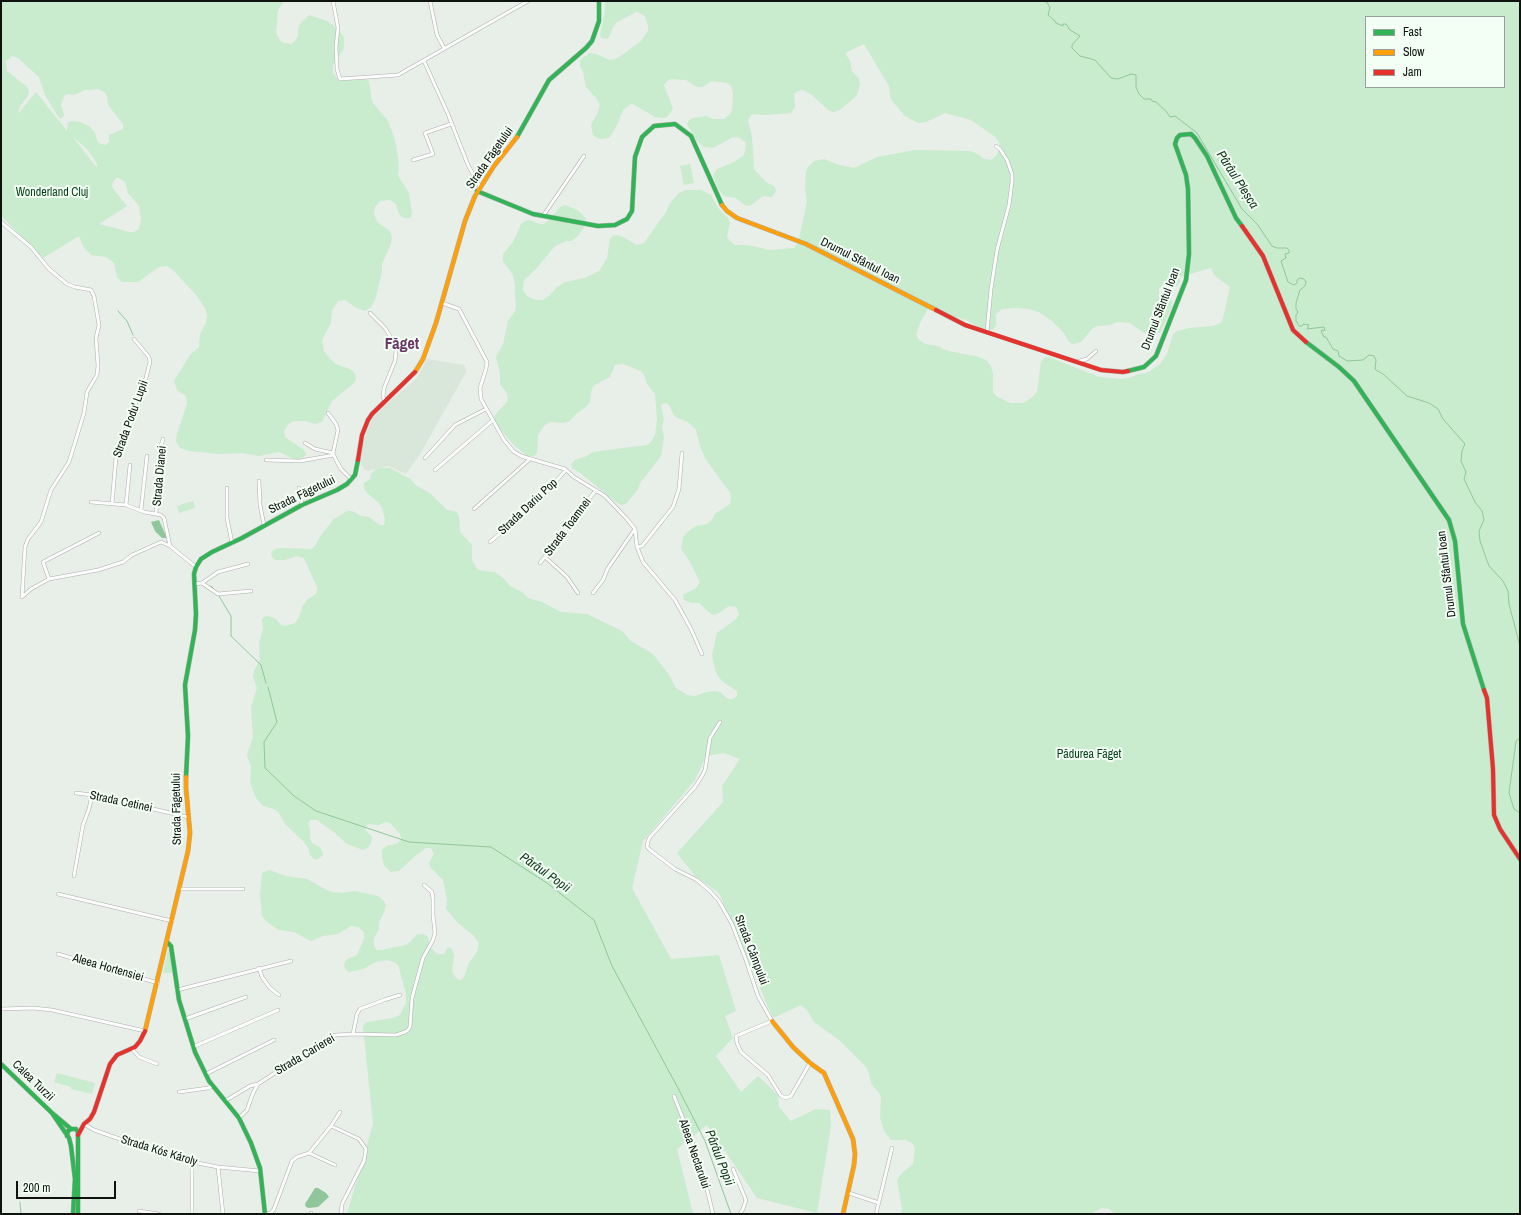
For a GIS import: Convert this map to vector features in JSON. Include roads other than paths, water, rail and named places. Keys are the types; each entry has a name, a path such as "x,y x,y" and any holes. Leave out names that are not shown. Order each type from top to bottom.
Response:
{"main road":[{"name":"Strada Făgetului","path":"78,1136 84,1124 90,1119 94,1112 110,1064 117,1055 132,1049 140,1041 145,1030 158,983 190,842 186,788 188,736 185,685 195,630 196,614 194,574 196,567 201,559 212,552 232,543 302,505 337,490 347,484 357,471 362,435 368,420 385,400 411,378 420,366 442,303 465,221 478,189 521,132 549,80 592,41 599,21 599,1"},
{"name":"Drumul Sfântul Ioan","path":"478,189 520,210 543,216 604,227 615,225 623,222 629,216 632,208 635,157 640,140 646,132 654,126 675,124 686,131 693,140 718,199 724,208 732,215 745,222 806,244 965,325 1106,372 1129,372 1144,367 1151,362 1158,352 1186,280 1188,267 1188,189 1186,175 1175,144 1180,135 1191,134 1207,156 1236,218 1263,256 1287,317 1294,330 1303,340 1339,367 1354,381 1449,520 1455,541 1463,624 1487,698 1493,769 1494,815 1500,829 1520,859"},
{"path":"167,942 171,946 177,990 193,1047 213,1086 239,1118 248,1136 260,1171 264,1214"},
{"name":"Strada Câmpului","path":"772,1021 785,1039 826,1076 853,1139 855,1154 854,1165 844,1214"},
{"name":"Calea Turzii","path":"1,1064 52,1113 77,1131 79,1179 78,1214"},
{"name":"Calea Turzii","path":"52,1113 68,1137 74,1168 74,1214"},
{"path":"78,1136 75,1140 68,1137 68,1131 84,1124"}],"street":[{"path":"333,1 338,28 336,47 337,69 340,79 398,75 528,1"},
{"path":"430,1 437,35 444,48"},
{"path":"424,61 478,189"},
{"path":"413,160 433,154 425,133 451,124"},
{"path":"987,332 991,289 997,250 1009,205 1012,182 1012,174 1007,160 1000,149 996,146"},
{"path":"543,216 584,156"},
{"path":"1,222 31,247 49,270 66,284 91,290 94,296 99,325 96,338 98,366 97,375 87,392 84,413 69,462 51,490 41,522 28,539 25,547 22,597 31,589 49,579 98,570 123,562 132,555 161,542 170,546 196,567"},
{"path":"442,303 459,309 486,362 486,369 480,388 481,398 492,421 504,440 514,451 530,459 566,470 574,477 596,490 613,504 635,529 637,547 643,562 675,600 691,629 702,654"},
{"path":"370,313 386,328 395,344 395,361 384,388 385,400"},
{"name":"Strada Podu' Lupii","path":"112,504 116,457 130,416 146,378 150,362 149,358 134,339"},
{"path":"1076,362 1087,359 1096,351"},
{"path":"425,458 455,425 486,408"},
{"path":"328,413 336,424 338,430 334,454 341,469 351,479"},
{"path":"435,470 492,421"},
{"name":"Strada Dianei","path":"156,513 160,449 163,439"},
{"path":"305,443 315,449 334,454"},
{"path":"637,547 642,546 673,507 679,489 682,453"},
{"path":"266,460 300,462 334,454"},
{"name":"Strada Dianei","path":"141,510 147,456"},
{"path":"474,509 530,459"},
{"path":"126,505 130,465"},
{"name":"Strada Dariu Pop","path":"490,542 540,499 566,470"},
{"path":"258,481 260,505 264,525"},
{"path":"227,488 227,518 232,543"},
{"path":"299,488 302,505"},
{"name":"Strada Toamnei","path":"540,563 596,490"},
{"name":"Strada Dianei","path":"90,502 126,505 144,512 161,515 164,518 170,546"},
{"path":"593,593 603,580 608,568 635,529"},
{"path":"49,579 43,562 99,533"},
{"path":"545,557 567,576 578,593"},
{"path":"195,584 202,583 218,572 248,564"},
{"path":"202,583 218,594 251,591"},
{"name":"Strada Câmpului","path":"720,722 710,738 705,770 702,776 695,787 650,837 647,847 679,871 702,883 719,902 732,924 758,996 772,1021"},
{"name":"Strada Cetinei","path":"76,794 92,795 188,817"},
{"path":"74,876 82,825 89,809 92,795"},
{"name":"Strada Carierei","path":"225,1101 254,1084 258,1084 330,1037 336,1035 353,1034 396,1035 405,1032 410,1027 412,998 423,958 433,940 434,933 434,899 432,892 424,885"},
{"path":"179,889 243,889"},
{"path":"58,894 172,921"},
{"name":"Aleea Hortensiei","path":"58,954 158,983"},
{"path":"177,990 291,961"},
{"path":"259,968 266,983 279,995"},
{"path":"353,1034 357,1014 360,1009 400,995"},
{"path":"185,1019 246,997"},
{"path":"185,1019 226,1007"},
{"path":"1,1009 34,1008 52,1010 145,1030"},
{"path":"193,1047 278,1010"},
{"path":"772,1021 736,1036 737,1043 745,1056 768,1075 781,1096 786,1098 791,1096 810,1063"},
{"path":"206,1074 274,1040"},
{"path":"132,1049 139,1057 158,1064"},
{"path":"239,1118 247,1110 258,1084"},
{"path":"179,1092 213,1086"},
{"name":"Aleea Nectarului","path":"674,1096 695,1149 704,1177 713,1214"},
{"path":"264,1214 271,1213 274,1209 292,1161 297,1157 310,1153 340,1112"},
{"name":"Strada Kós Károly","path":"84,1124 94,1130 176,1159 218,1167 260,1171"},
{"path":"331,1126 359,1139 366,1149 364,1161 342,1204 341,1214"},
{"path":"876,1214 892,1148"},
{"path":"310,1153 335,1166"},
{"path":"192,1162 192,1214"},
{"path":"218,1167 223,1214"},
{"path":"733,1169 746,1200 740,1214"},
{"path":"849,1193 879,1203"},
{"path":"139,1210 159,1214"}],"waterway":[{"name":"Pârâul Pleșca","path":"1041,1 1047,2 1050,8 1048,15 1056,23 1063,26 1063,24 1066,24 1070,30 1080,36 1072,45 1072,48 1080,56 1095,60 1111,78 1118,79 1131,74 1136,75 1136,87 1139,94 1144,99 1151,99 1152,101 1156,102 1170,117 1175,116 1197,133 1242,209 1257,224 1272,246 1277,248 1287,248 1289,250 1289,253 1285,254 1286,258 1281,261 1288,282 1294,285 1300,278 1304,279 1306,282 1305,286 1300,290 1296,303 1296,309 1298,312 1296,315 1296,321 1299,326 1302,326 1303,324 1309,325 1307,329 1324,327 1325,330 1321,331 1324,337 1326,337 1333,349 1338,351 1339,356 1347,361 1363,360 1369,355 1374,356 1376,360 1376,370 1383,374 1407,396 1429,403 1438,409 1443,419 1465,444 1462,451 1461,461 1466,472 1464,479 1475,502 1482,511 1484,520 1479,531 1480,541 1489,566 1503,581 1508,591 1509,604 1520,646"},
{"name":"Pârâul Popii","path":"118,311 127,321 133,335"},
{"name":"Pârâul Popii","path":"211,586 215,590"},
{"name":"Pârâul Popii","path":"219,596 231,616 231,636 261,665 266,683"},
{"name":"Pârâul Popii","path":"268,687 277,722 264,742 265,768 294,796 316,811 409,842 491,847 547,883 594,920 612,966 705,1141 731,1214"},
{"name":"Pârâul Pleșca","path":"1520,738 1516,741 1509,793 1514,809 1520,813"},
{"path":"20,1202 21,1214"}],"district":[{"name":"Făget","path":"402,345"}],"park label":[{"name":"Wonderland Cluj","path":"52,193"},
{"name":"Pădurea Făget","path":"1089,755"}]}
